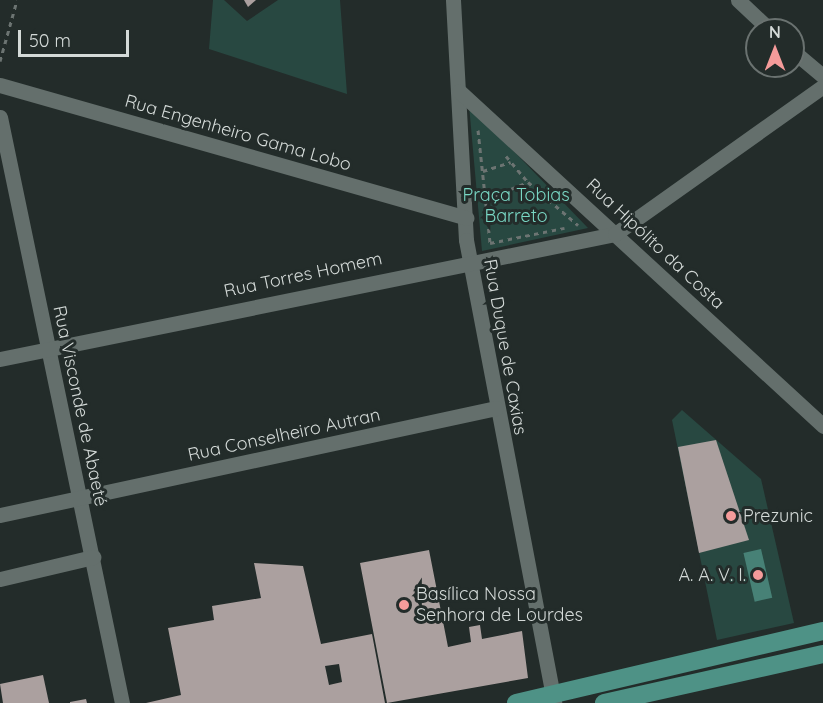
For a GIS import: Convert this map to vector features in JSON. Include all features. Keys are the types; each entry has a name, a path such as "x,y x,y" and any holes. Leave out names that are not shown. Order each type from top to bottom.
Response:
{"main road":[{"path":"516,703 553,700 823,631"},
{"path":"604,703 823,654"}],"street":[{"name":"Rua Duque de Caxias","path":"453,0 469,261 553,700"},
{"path":"738,0 757,18"},
{"path":"805,61 823,76"},
{"name":"Rua Engenheiro Gama Lobo","path":"0,85 466,218"},
{"path":"615,234 823,86"},
{"name":"Rua Hipólito da Costa","path":"459,91 823,426"},
{"name":"Rua Visconde de Abaeté","path":"0,117 6,182 48,349 122,703"},
{"name":"Rua Torres Homem","path":"0,359 469,261 615,234"},
{"name":"Rua Conselheiro Autran","path":"0,515 496,408"},
{"path":"0,579 93,557"}],"path":[{"path":"0,62 17,0"},
{"path":"478,123 490,243 578,225 528,182 486,199"},
{"path":"483,171 511,162"}],"green space":[{"path":"213,0 224,0 247,21 278,0 340,0 347,94 209,49"},
{"name":"Praça Tobias Barreto","path":"469,105 588,228 482,251"},
{"name":"Prezunic","path":"682,410 761,479 794,623 717,640 672,420"}],"shaded area":[{"name":"A. A. V. I.","path":"761,549 772,598 755,602 743,553"}],"building":[{"path":"244,0 256,0 248,7"},
{"path":"716,440 749,540 699,553 678,447"},
{"name":"Basílica Nossa Senhora de Lourdes","path":"429,550 448,647 471,642 469,627 480,625 482,639 522,631 528,678 387,703 360,563"},
{"path":"254,563 303,566 321,644 372,634 385,703 146,703 181,695 168,628 214,620 212,606 261,598","holes":["339,664 342,682 329,685 325,666"]},
{"path":"43,675 49,703 3,703 0,684"},
{"path":"86,699 87,703 70,703 70,702"}],"place":[{"name":"Prezunic","path":"731,516"},
{"name":"A. A. V. I.","path":"758,575"},
{"name":"Basílica Nossa Senhora de Lourdes","path":"404,605"}]}
